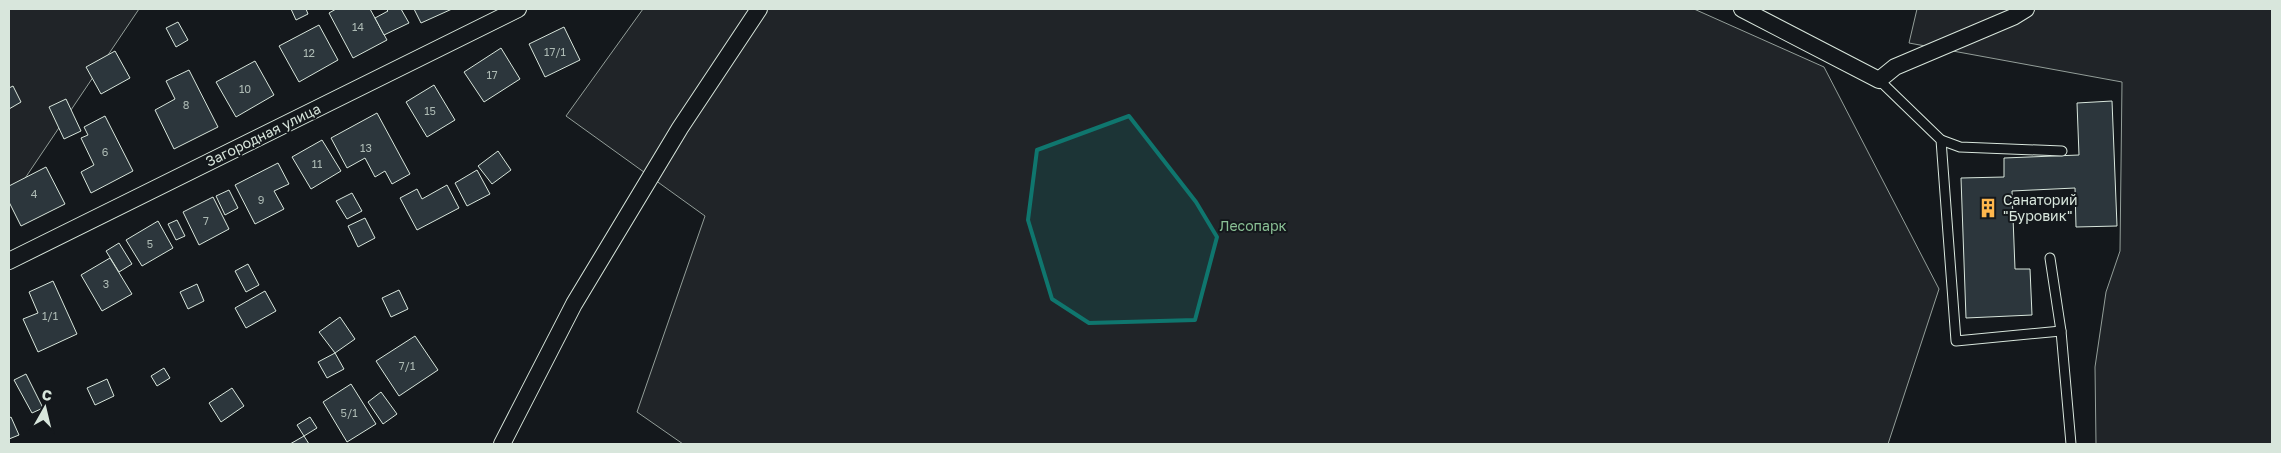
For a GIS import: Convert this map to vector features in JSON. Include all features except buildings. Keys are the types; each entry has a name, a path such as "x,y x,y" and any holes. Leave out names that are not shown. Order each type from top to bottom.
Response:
{"street":[{"name":"Загородная улица","path":"9,261 518,9"},
{"path":"502,444 574,304 680,128 759,9"},
{"path":"1742,9 1879,80 1895,67 2026,9"}],"lane":[{"path":"1879,80 1941,140 1960,147 2062,151"},
{"path":"1941,140 1956,342 2062,331"},
{"path":"2050,258 2062,331 2071,444"}],"highlighted area":[{"path":"1129,116 1196,202 1217,237 1195,320 1089,323 1052,299 1028,220 1037,150"}],"green space":[{"path":"9,9 139,9 9,202"},
{"name":"Лесопарк","path":"643,9 1694,9 1824,67 1939,289 1888,444 683,444 637,412 705,216 566,116"},
{"path":"1917,9 2272,9 2272,444 2096,444 2095,367 2106,292 2120,251 2122,82 1909,43"}],"place":[{"name":"Санаторий \"Буровик\"","path":"1988,208"}]}
